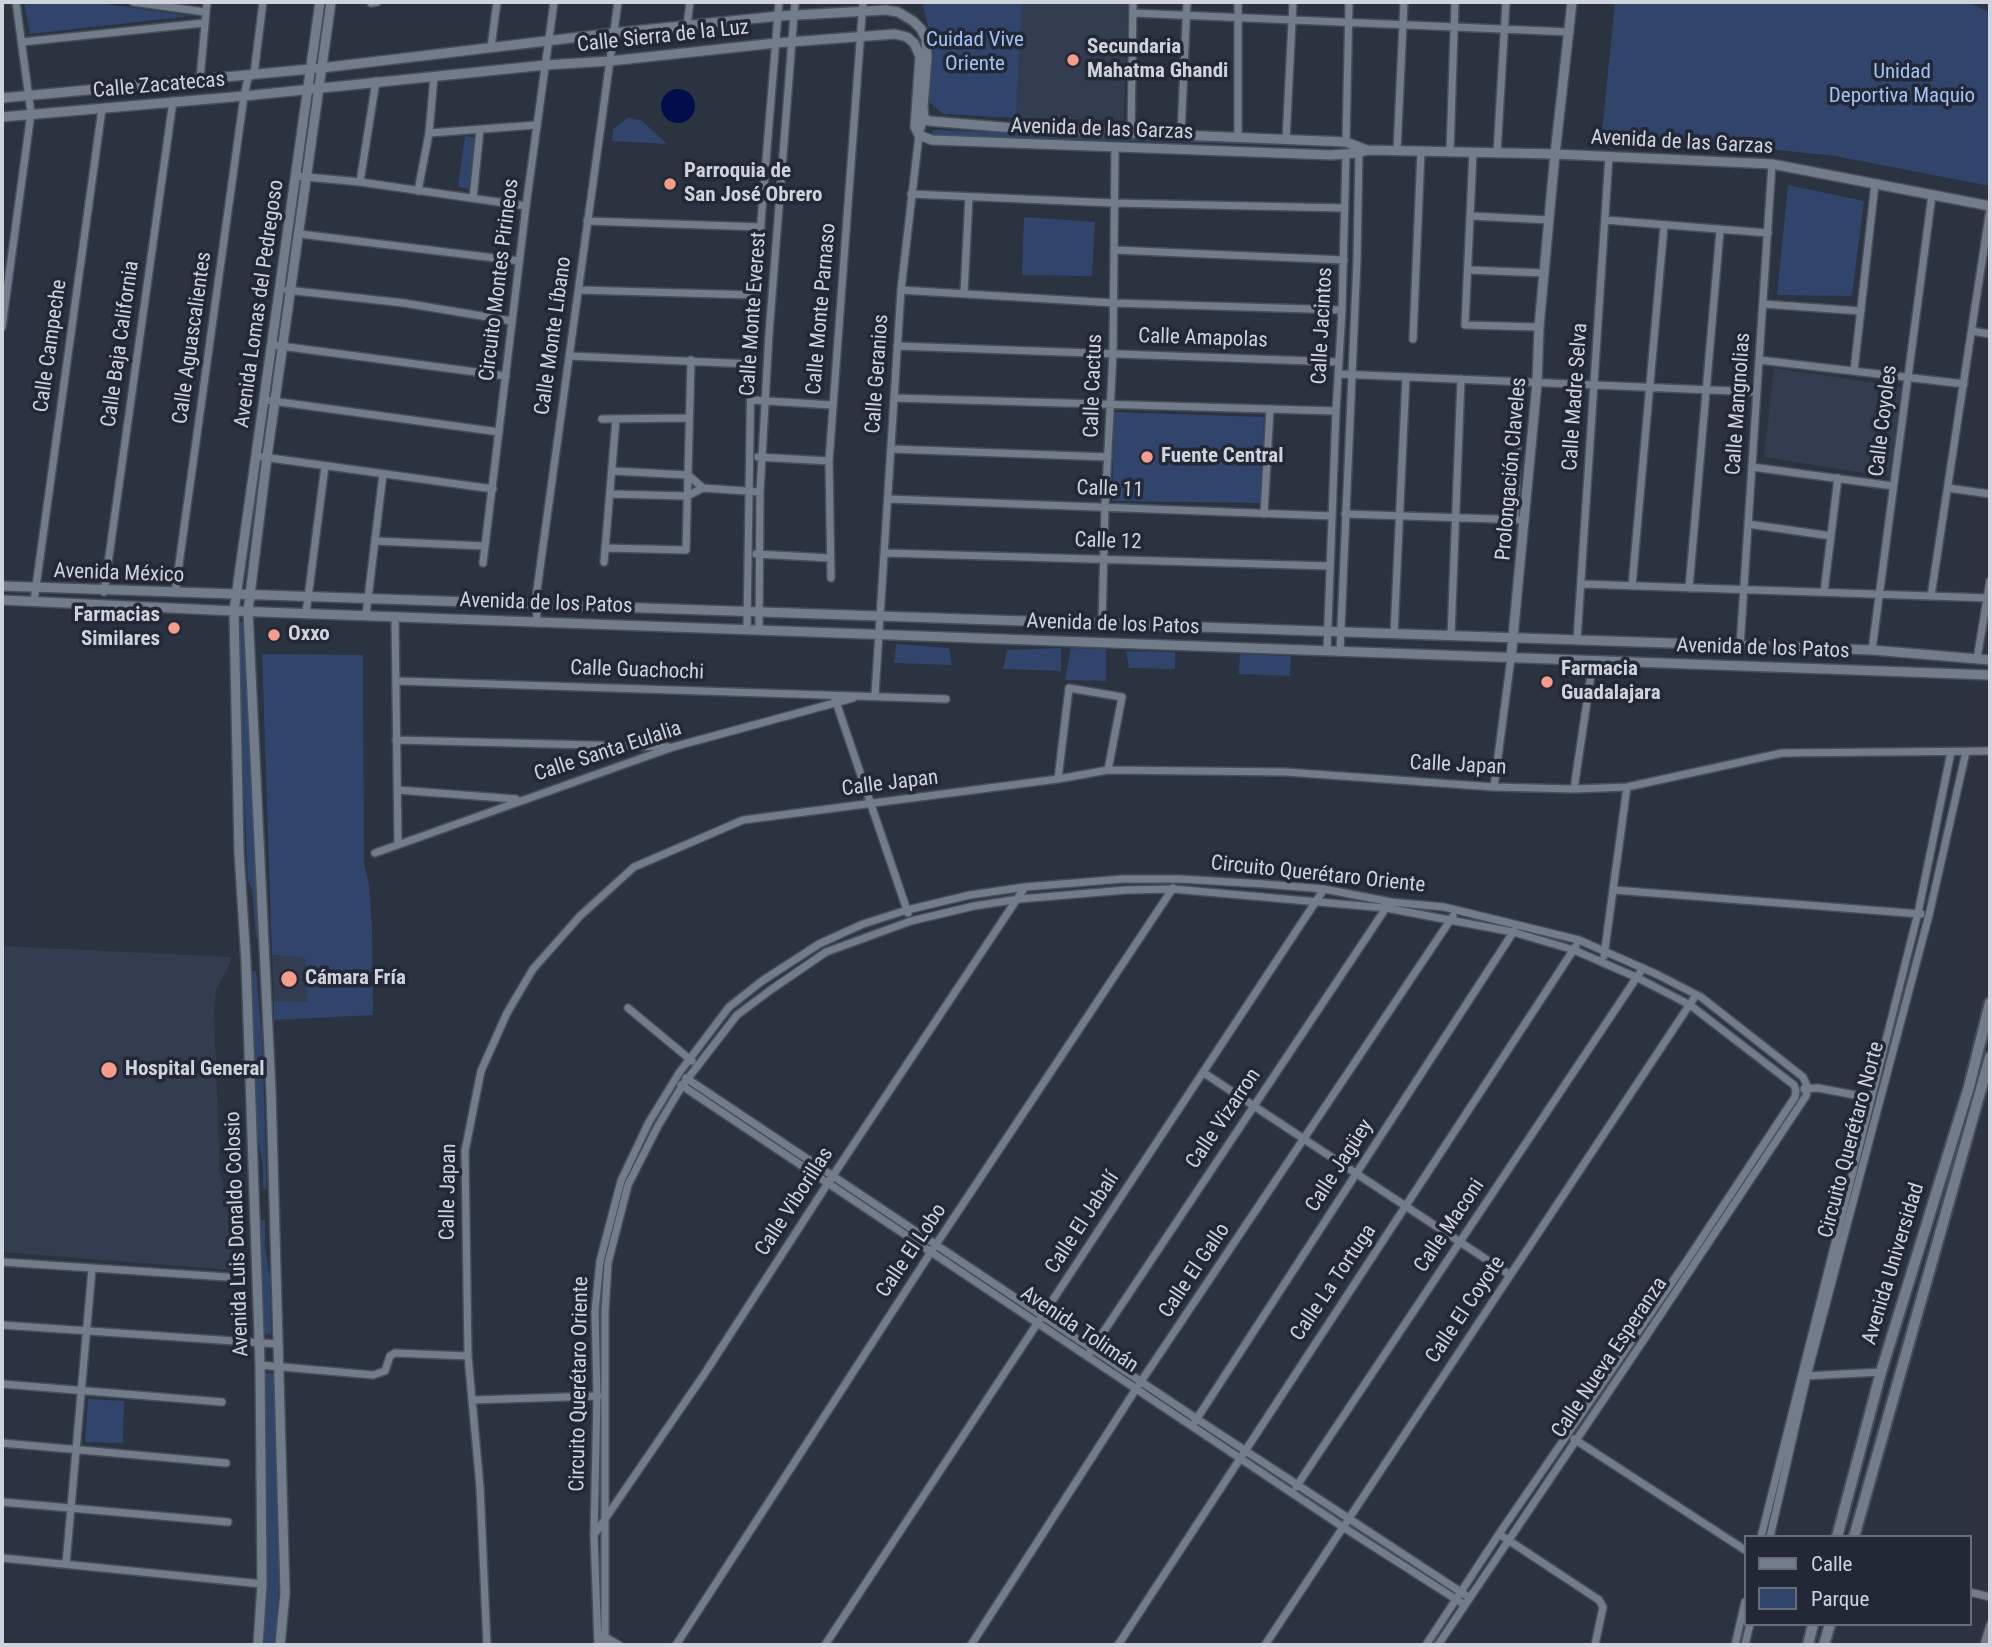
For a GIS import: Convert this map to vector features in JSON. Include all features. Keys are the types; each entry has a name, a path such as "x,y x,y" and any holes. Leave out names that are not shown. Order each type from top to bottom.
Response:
{"main road":[{"name":"Avenida Universidad","path":"1838,1535 1881,1373 1969,1087 1990,1003"},
{"name":"Avenida Universidad","path":"1855,1535 1990,1057"},
{"path":"1903,1300 1919,1306"},
{"path":"1808,1645 1813,1626"},
{"path":"1825,1645 1830,1626"}],"street":[{"path":"2,327 30,104 16,2"},
{"path":"134,2 205,12"},
{"path":"200,79 207,2"},
{"name":"Calle Aguascalientes","path":"175,593 245,92 251,76 263,2"},
{"name":"Avenida Lomas del Pedregoso","path":"248,611 265,400 320,2"},
{"name":"Avenida Lomas del Pedregoso","path":"234,611 284,346 331,2"},
{"path":"491,47 497,2"},
{"name":"Circuito Montes Pirineos","path":"483,563 536,125 554,2"},
{"path":"613,37 618,2"},
{"path":"687,26 690,2"},
{"name":"Calle Monte Everest","path":"747,629 751,364 779,2"},
{"name":"Calle Monte Everest","path":"760,630 760,492 765,401 795,2"},
{"path":"1131,133 1133,2"},
{"path":"1181,134 1187,2"},
{"path":"1238,2 1238,137"},
{"path":"1286,140 1293,2"},
{"name":"Calle Jacintos","path":"1327,651 1344,260 1349,2"},
{"path":"1397,150 1405,2"},
{"path":"1450,151 1455,2"},
{"path":"1497,153 1506,2"},
{"name":"Prolongación Claveles","path":"1494,786 1514,639 1520,520 1537,383 1539,327 1572,2"},
{"name":"Calle Sierra de la Luz","path":"310,69 491,47 613,37 687,26 794,19 863,9 898,12 921,29 926,39 924,118"},
{"name":"Calle Monte Parnaso","path":"831,578 829,461 832,405 863,9"},
{"path":"1133,13 1570,32"},
{"path":"22,42 204,23"},
{"name":"Calle Sierra de la Luz","path":"319,86 434,77 776,40 895,34 907,37 914,43 920,56 915,127 919,135"},
{"name":"Calle Monte Líbano","path":"537,621 569,356 613,37"},
{"name":"Calle Zacatecas","path":"2,117 30,104 200,79 310,69"},
{"path":"418,191 429,133 434,77"},
{"path":"360,183 376,81"},
{"name":"Calle Zacatecas","path":"2,97 30,104 102,109 319,86"},
{"name":"Calle Baja California","path":"104,592 173,101"},
{"name":"Calle Campeche","path":"34,601 102,109"},
{"name":"Avenida de las Garzas","path":"924,118 929,121 1014,128 1346,142 1362,149 1772,164 1990,207"},
{"name":"Calle Geranios","path":"875,695 901,290 911,194 924,118"},
{"path":"429,133 536,125"},
{"path":"1013,144 1014,128"},
{"path":"473,198 480,130"},
{"name":"Avenida de las Garzas","path":"919,135 932,140 1115,149 1346,155 1362,149"},
{"name":"Calle Cactus","path":"1102,624 1113,353 1115,149"},
{"name":"Calle Jacintos","path":"1340,652 1362,149"},
{"path":"1413,339 1421,151"},
{"path":"1473,152 1465,325 1539,327"},
{"name":"Calle Madre Selva","path":"1577,640 1609,156"},
{"name":"Calle Mangnolias","path":"1740,646 1772,164"},
{"path":"296,176 526,206"},
{"path":"766,182 782,183"},
{"path":"1854,371 1874,184"},
{"path":"911,194 1345,208"},
{"name":"Calle Coyoles","path":"1872,650 1932,195"},
{"path":"964,293 969,197"},
{"path":"1931,596 1990,207"},
{"path":"1471,216 1549,220"},
{"path":"1605,220 1768,233"},
{"path":"587,221 761,227"},
{"path":"1632,586 1664,226"},
{"path":"1689,588 1720,231"},
{"path":"300,234 519,261"},
{"path":"1114,250 1344,260"},
{"path":"1468,270 1544,273"},
{"path":"1980,277 1990,278"},
{"path":"281,290 404,303 512,321"},
{"path":"579,290 755,295"},
{"path":"901,290 1114,303 1342,310"},
{"path":"1763,304 1861,311"},
{"path":"1972,331 1990,334"},
{"path":"753,334 769,334"},
{"path":"273,345 506,376"},
{"name":"Calle Amapolas","path":"897,346 1339,362"},
{"path":"569,356 751,364"},
{"path":"605,548 686,550 691,360"},
{"path":"1759,360 1964,384"},
{"path":"1339,374 1757,392"},
{"path":"1394,634 1406,377"},
{"path":"1451,636 1461,379"},
{"path":"1345,514 1520,520 1519,381"},
{"path":"894,398 1336,411"},
{"path":"265,400 499,432"},
{"path":"751,400 832,405"},
{"path":"1264,514 1270,409"},
{"path":"602,419 690,418"},
{"path":"604,562 616,419"},
{"path":"891,449 1108,457"},
{"path":"262,456 493,489"},
{"path":"750,457 829,461"},
{"path":"306,613 325,466"},
{"path":"1752,467 1893,486"},
{"path":"612,471 688,475 703,488"},
{"path":"366,615 383,474"},
{"path":"1824,592 1838,478"},
{"path":"610,495 687,496 703,488 760,492"},
{"path":"1948,488 1990,494"},
{"name":"Calle 11","path":"888,499 1332,516"},
{"path":"1748,524 1830,536"},
{"path":"375,541 484,546"},
{"name":"Calle 12","path":"885,553 1330,566"},
{"path":"748,554 830,558"},
{"path":"1977,659 1990,581"},
{"path":"1581,584 1988,598"},
{"name":"Avenida México","path":"2,586 235,595"},
{"name":"Avenida de los Patos","path":"235,595 1872,650 1990,660"},
{"name":"Avenida México","path":"2,600 234,611"},
{"name":"Avenida de los Patos","path":"234,611 1990,675"},
{"name":"Avenida Luis Donaldo Colosio","path":"234,611 239,852 246,962 260,1365 262,1584 258,1645"},
{"name":"Avenida Luis Donaldo Colosio","path":"248,611 271,1091 285,1593 280,1645"},
{"path":"395,616 398,681 398,844"},
{"path":"1620,642 1620,662"},
{"path":"1574,789 1593,661"},
{"name":"Calle Guachochi","path":"398,681 946,699"},
{"path":"1058,779 1069,688 1122,697 1108,770"},
{"path":"834,695 911,920"},
{"name":"Calle Santa Eulalia","path":"375,853 520,799 673,747 856,697"},
{"path":"397,740 673,747"},
{"name":"Calle Japan","path":"486,1645 480,1487 468,1356 465,1151 481,1071 507,1013 533,969 580,916 634,867 743,820 870,805 1108,770 1286,772 1574,789 1627,786 1782,753 1990,751"},
{"name":"Circuito Querétaro Norte","path":"1770,1535 1804,1376 1870,1097 1918,913 1951,752"},
{"name":"Circuito Querétaro Norte","path":"1762,1535 1929,915 1966,752"},
{"path":"1602,962 1627,786"},
{"path":"398,790 520,799"},
{"name":"Circuito Querétaro Oriente","path":"605,1645 601,1634 594,1535 597,1396 595,1311 621,1181 645,1131 674,1081 729,1007 819,944 863,924 907,910 970,895 1025,887 1123,879 1180,878 1324,890 1513,932 1574,950 1638,978 1690,1005 1794,1085 1796,1091"},
{"name":"Calle El Lobo","path":"676,1645 931,1252 1180,878"},
{"name":"Calle Viborillas","path":"594,1535 705,1373 1025,887"},
{"name":"Circuito Querétaro Oriente","path":"597,1645 601,1634 605,1521 604,1262 628,1185 682,1086 737,1015 826,952 911,920 974,906 1019,899 1126,890 1173,889 1316,902 1456,910 1578,940 1643,968 1696,995 1803,1077 1808,1088"},
{"name":"Calle El Jabalí","path":"825,1645 1324,890"},
{"path":"1614,890 1929,915"},
{"name":"Calle Vizarron","path":"1087,1356 1388,905"},
{"name":"Calle El Gallo","path":"971,1645 1136,1389 1452,920 1456,910"},
{"name":"Calle Jagüey","path":"1192,1427 1518,925"},
{"name":"Calle La Tortuga","path":"1118,1645 1574,950 1578,940"},
{"name":"Calle Maconi","path":"1292,1493 1643,968"},
{"path":"779,970 786,979"},
{"name":"Calle El Coyote","path":"1265,1645 1696,995"},
{"path":"628,1008 697,1066"},
{"name":"Avenida Tolimán","path":"679,1073 1197,1419 1462,1592 1468,1601"},
{"path":"1203,1073 1510,1275"},
{"name":"Avenida Tolimán","path":"674,1081 1343,1527 1457,1600 1468,1601"},
{"path":"1796,1091 1808,1088 1880,1099"},
{"name":"Calle Nueva Esperanza","path":"1426,1645 1568,1433 1806,1096 1808,1088"},
{"name":"Calle Nueva Esperanza","path":"1438,1645 1510,1540 1689,1264 1796,1097 1796,1091"},
{"path":"645,1131 653,1135"},
{"path":"2,1262 227,1277"},
{"path":"66,1564 92,1269"},
{"path":"2,1325 278,1345"},
{"path":"260,1365 373,1375 385,1371 390,1356 395,1353 468,1356"},
{"path":"1804,1376 1881,1373"},
{"path":"2,1384 222,1402"},
{"path":"473,1400 606,1397"},
{"path":"1568,1433 1744,1549"},
{"path":"2,1443 226,1463"},
{"path":"2,1502 228,1522"},
{"path":"1499,1534 1599,1600 1603,1607 1595,1645"},
{"path":"2,1558 262,1584"},
{"path":"1971,1592 1990,1597"},
{"path":"1735,1645 1744,1606"},
{"path":"1984,1645 1990,1625"},
{"path":"1745,1645 1749,1626"},
{"path":"601,1634 619,1645"}],"shaded area":[{"name":"Secundaria Mahatma Ghandi","path":"1022,2 1128,2 1124,120 1016,118"},
{"path":"678,89 690,94 695,106 690,118 678,123 666,118 661,106 666,94"},
{"path":"1774,368 1902,387 1889,477 1764,457"},
{"name":"Hospital General","path":"2,946 231,957 216,990 214,1010 219,1170 228,1199 236,1207 242,1222 244,1271 2,1252"},
{"name":"Cámara Fría","path":"272,955 305,958 307,1002 274,1001"}],"green space":[{"path":"24,2 92,2 191,16 30,34"},
{"name":"Cuidad Vive Oriente","path":"922,2 1022,2 1016,118 943,114 927,100 930,34"},
{"name":"Unidad Deportiva Maquio","path":"1615,2 1967,2 1990,12 1990,186 1835,156 1602,132"},
{"path":"628,118 641,120 667,144 612,141 613,129"},
{"path":"933,130 1307,143 1307,146 931,135"},
{"path":"465,136 475,138 469,189 458,187"},
{"path":"1788,185 1864,201 1852,296 1777,295"},
{"path":"1024,217 1095,222 1092,276 1022,275"},
{"path":"1114,412 1264,417 1260,503 1112,501"},
{"path":"237,622 243,622 248,692 260,937 256,938 252,889 248,881"},
{"path":"896,644 949,648 952,665 894,663"},
{"path":"1061,648 1061,671 1003,669 1007,650"},
{"path":"1071,648 1106,649 1106,681 1065,680"},
{"path":"1126,651 1175,652 1175,669 1129,668"},
{"path":"262,654 363,655 364,864 369,884 372,927 373,1015 274,1020 274,1001 307,1002 305,958 272,955"},
{"path":"1240,654 1291,656 1290,676 1239,674"},
{"path":"251,971 256,971 262,1038 267,1189 263,1189 263,1164 257,1138"},
{"path":"265,1220 271,1335 262,1333 259,1221"},
{"path":"274,1373 279,1579 274,1645 264,1645 267,1586 263,1374"},
{"path":"88,1399 124,1401 123,1443 85,1442"}],"place":[{"name":"Secundaria Mahatma Ghandi","path":"1073,60"},
{"name":"Parroquia de San José Obrero","path":"670,184"},
{"name":"Fuente Central","path":"1147,457"},
{"name":"Farmacias Similares","path":"174,628"},
{"name":"Oxxo","path":"274,635"},
{"name":"Farmacia Guadalajara","path":"1547,682"},
{"name":"Cámara Fría","path":"289,979"},
{"name":"Hospital General","path":"109,1070"}]}
